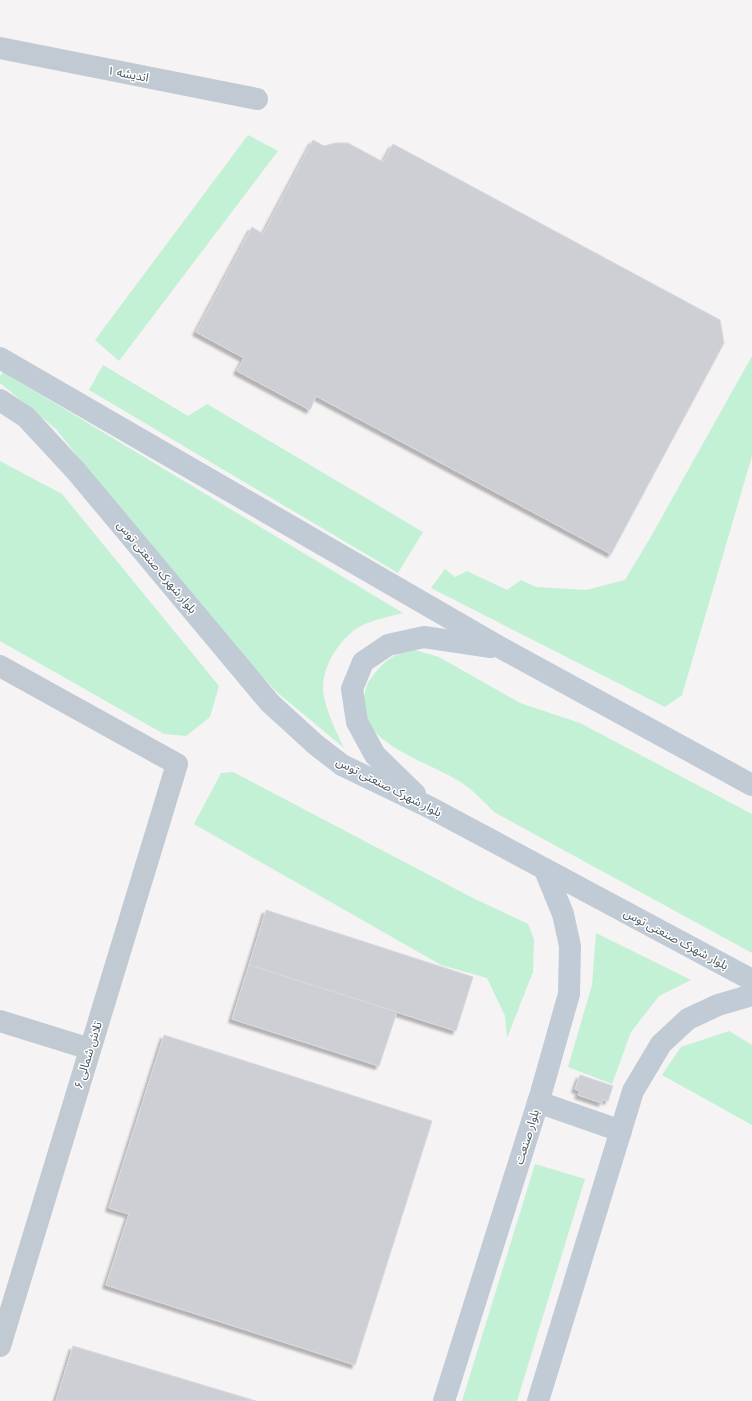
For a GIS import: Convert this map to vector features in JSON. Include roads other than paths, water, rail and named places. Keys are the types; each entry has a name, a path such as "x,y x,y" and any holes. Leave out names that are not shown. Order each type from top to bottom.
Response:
{"main road":[{"path":"0,358 503,649 752,785"},
{"name":"بلوار شهرک صنعتی توس","path":"0,400 26,417 76,471 270,703 316,745 342,765 431,808 752,980"},
{"path":"431,808 375,755 357,722 352,689 363,662 388,645 424,637 503,649"},
{"name":"بلوار صنعت","path":"444,1401 538,1102 569,994 570,946 563,914 545,870"},
{"path":"538,1401 633,1091 660,1044 688,1019 718,1005 752,995"},
{"path":"538,1102 621,1131"}],"street":[{"name":"اندیشه ۱","path":"0,48 257,99"},
{"name":"تلاش شمالی ۶","path":"0,666 177,764 0,1346"},
{"path":"0,1021 90,1049"}]}
